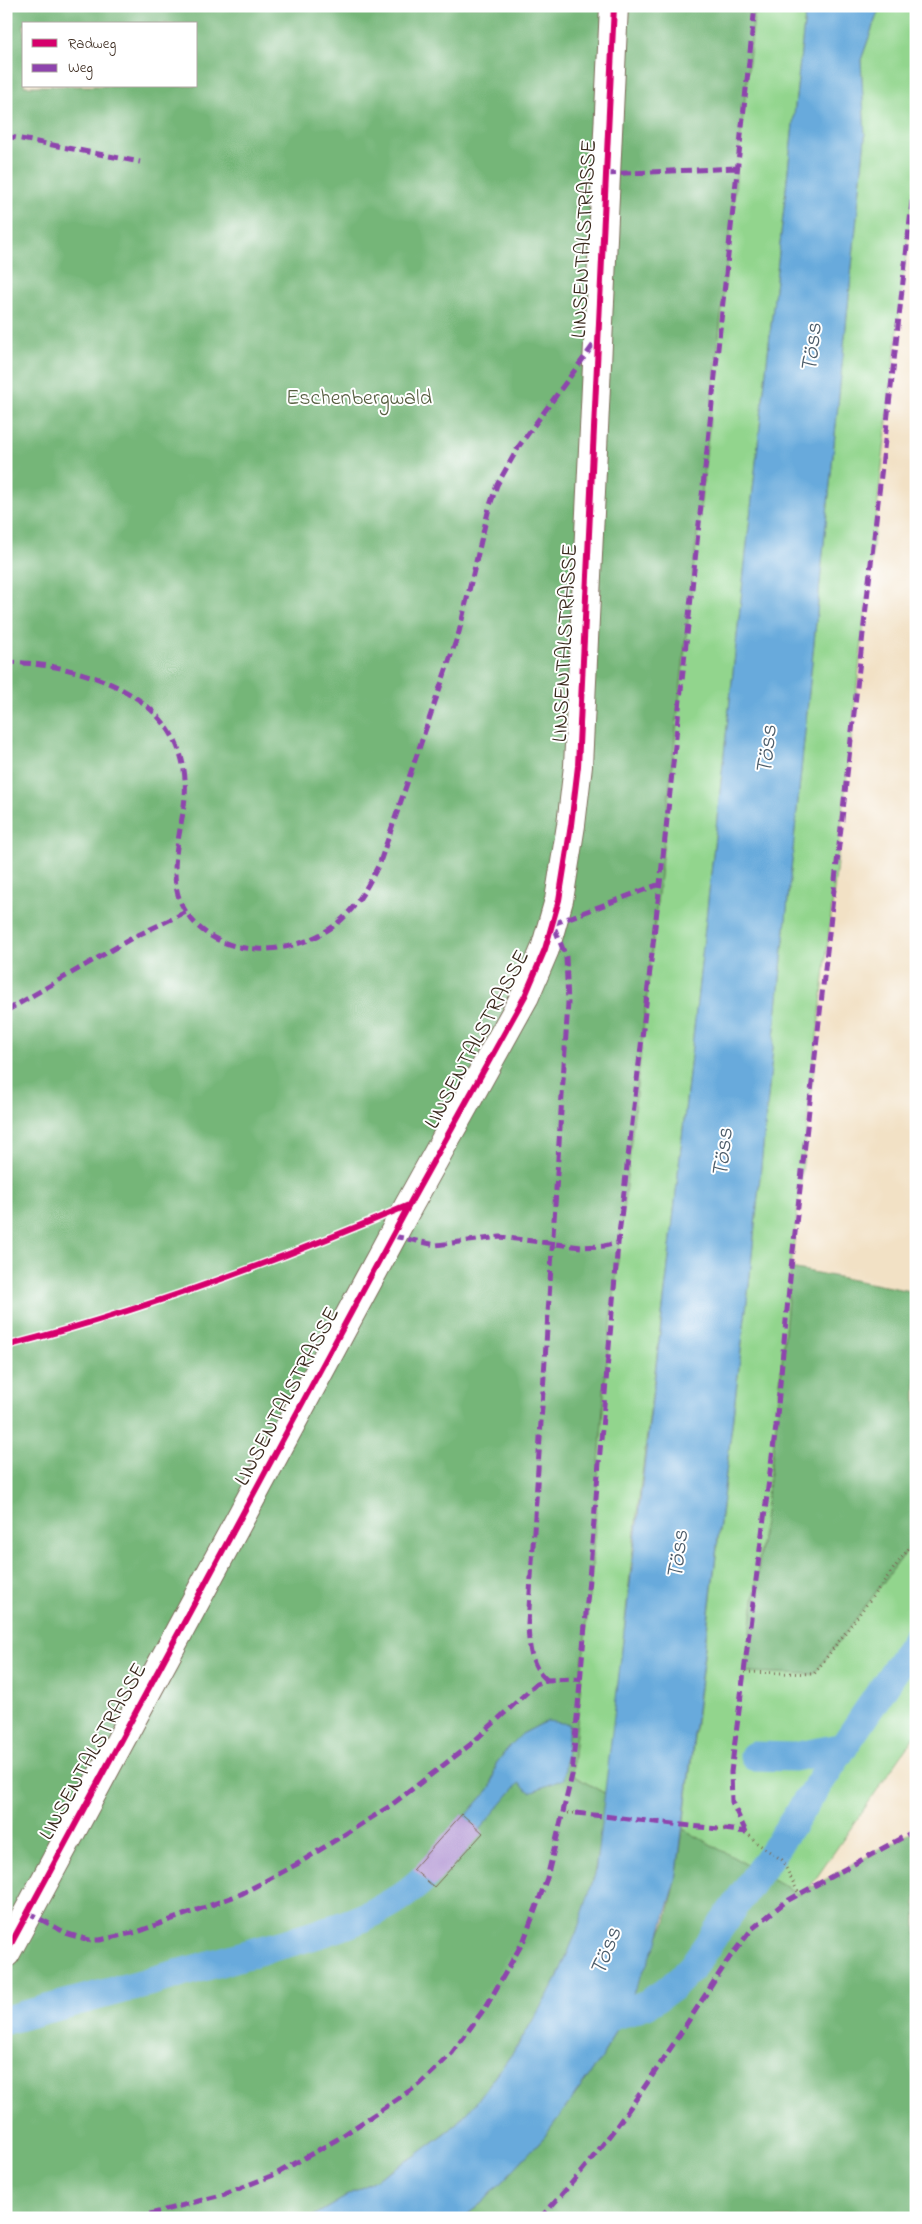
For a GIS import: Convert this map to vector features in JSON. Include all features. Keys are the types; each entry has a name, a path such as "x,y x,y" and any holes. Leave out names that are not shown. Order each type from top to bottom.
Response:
{"street":[{"name":"LINSENTALSTRASSE","path":"6,1953 525,996 553,924 564,870 578,766 614,6"}],"path":[{"path":"745,1672 814,1674 916,1539"},
{"path":"568,1812 576,1813"},
{"path":"718,1829 724,1829"},
{"path":"746,1832 764,1848 781,1859 799,1894"}],"green space":[{"name":"Eschenbergwald","path":"6,6 755,6 605,1378 592,1564 572,1775 606,1794 591,1889 577,1931 555,1983 517,2047 474,2105 451,2129 415,2156 310,2218 6,2218","holes":["545,1722 479,1829 465,1817 491,1787 496,1764 522,1734"]},
{"path":"755,6 806,6 667,1275 635,1530 606,1794 572,1775 592,1564 605,1378"},
{"path":"880,6 916,6 916,167 791,1268 776,1426 745,1672 814,1674 916,1539 916,1734 810,1887 799,1894 683,1829 749,1285 865,138 861,60"},
{"path":"791,1268 916,1292 916,1539 814,1674 745,1672 776,1426"},
{"path":"683,1829 799,1894 916,1830 916,2218 463,2218 483,2202 545,2136 602,2058 666,1922 676,1881"}],"water":[{"name":"Töss","path":"806,6 880,6 861,60 865,138 749,1285 676,1881 658,1941 602,2058 545,2136 483,2202 463,2218 310,2218 415,2156 451,2129 474,2105 517,2047 555,1983 577,1931 595,1874 667,1275"},
{"path":"547,1721 569,1724 564,1779 530,1792 519,1783 479,1830 465,1817 491,1787 496,1764 522,1734"}],"building":[{"path":"462,1814 483,1833 434,1887 413,1869"}],"waterway":[{"path":"586,2025 647,2004 671,1988 692,1967 770,1856 916,1639"},
{"path":"754,1756 794,1757 844,1747"},
{"path":"6,2020 182,1973 338,1928 384,1907 405,1894 424,1878"}],"marked path":[{"path":"135,2218 225,2194 276,2174 336,2140 420,2084 452,2053 487,2005 524,1940 547,1878 572,1775 618,1243 660,884 755,6"},
{"path":"6,136 140,162"},
{"path":"746,1832 732,1802 731,1772 776,1426 791,1268 916,167"},
{"path":"606,174 738,168"},
{"path":"6,662 37,664 69,670 100,679 128,693 153,711 171,734 183,763 185,797 176,852 175,879 177,893 182,905 196,924 213,937 234,946 256,949 279,948 301,943 322,934 340,921 358,901 380,862 459,632 489,508 497,485 519,446 597,340"},
{"path":"547,1680 534,1662 530,1647 528,1624 568,1003 566,957 553,924 660,884"},
{"path":"6,1011 132,938 186,912"},
{"path":"393,1236 436,1245 500,1237 581,1247 618,1243"},
{"path":"27,1912 68,1934 89,1940 100,1940 137,1932 241,1894 299,1863 390,1806 471,1744 536,1684 547,1680 581,1679"},
{"path":"576,1813 718,1829"},
{"path":"724,1829 746,1832"},
{"path":"540,2218 618,2125 664,2059 730,1957 752,1929 785,1902 916,1830"}],"cycle path":[{"path":"6,1953 409,1205 525,996 545,949 559,900 578,766 614,6"},
{"path":"6,1346 109,1317 210,1283 310,1246 409,1205"}]}
